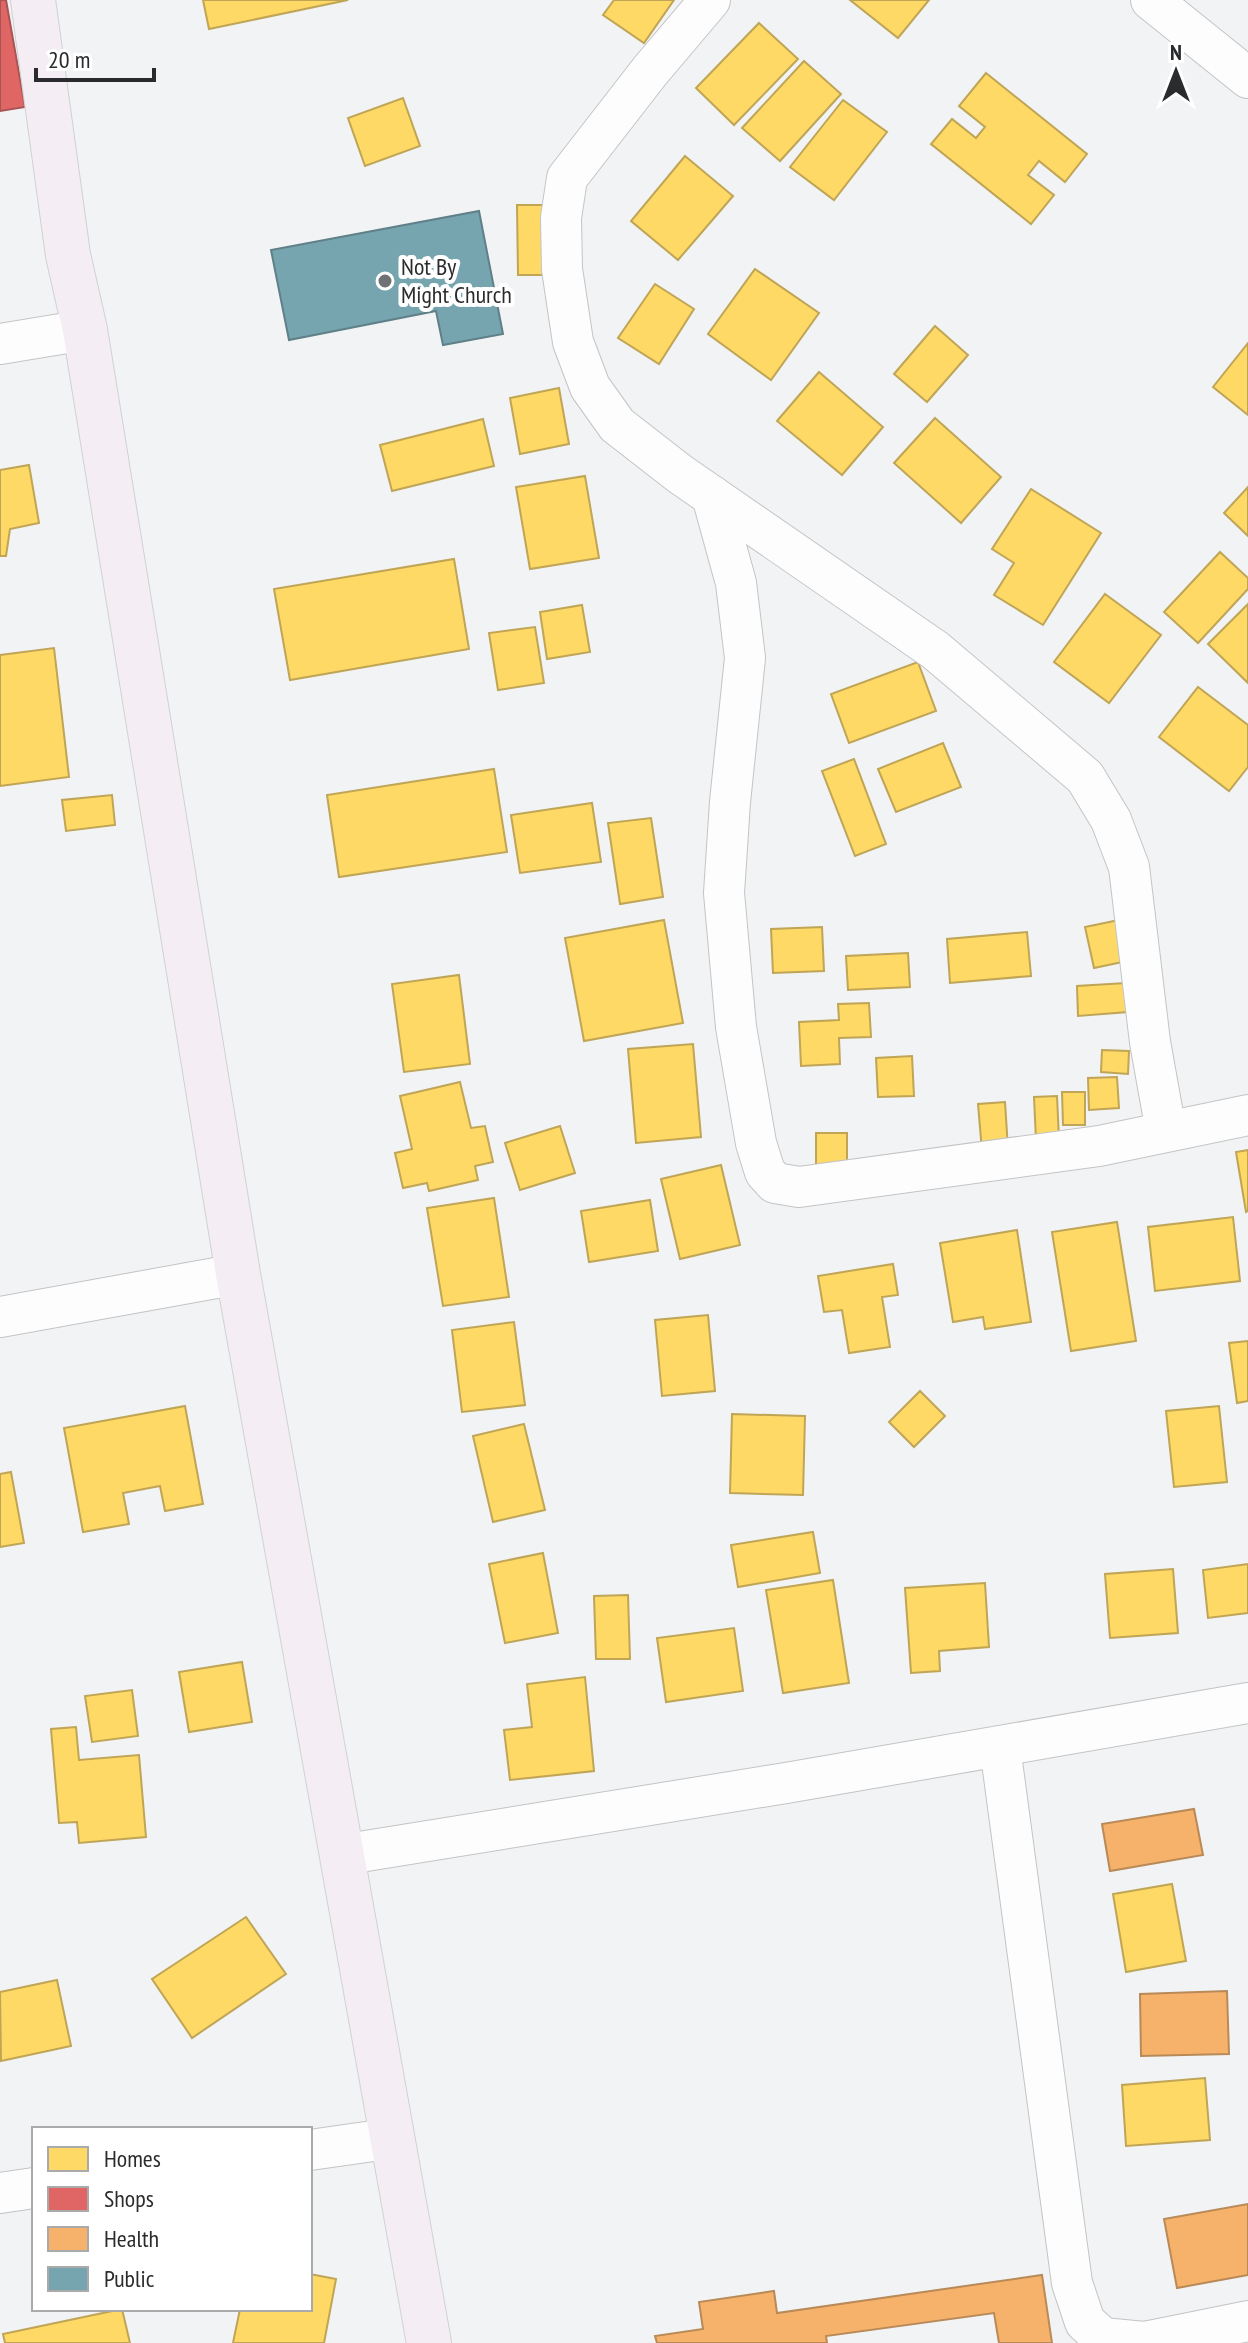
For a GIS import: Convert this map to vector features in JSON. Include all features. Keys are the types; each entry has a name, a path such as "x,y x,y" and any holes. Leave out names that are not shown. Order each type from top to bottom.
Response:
{"main road":[{"path":"33,0 68,255 85,330 238,1274 429,2343"}],"street":[{"path":"710,0 567,178 561,218 562,269 573,342 590,387 617,425 680,474 935,650 1085,777 1111,820 1129,867 1150,1042 1166,1131"},
{"path":"1151,0 1248,78"},
{"path":"0,344 85,330"},
{"path":"712,496 736,583 745,658 724,893 736,1027 756,1143 765,1172 775,1183 799,1187 1099,1146 1248,1115"},
{"path":"0,1317 238,1274"},
{"path":"341,1855 1000,1747 1248,1703"},
{"path":"1000,1747 1072,2283 1085,2322 1103,2338 1144,2342 1248,2321"},
{"path":"312,2150 394,2138"},
{"path":"0,2193 32,2188"}],"building: Homes":[{"path":"203,0 348,0 209,29"},
{"path":"614,0 674,0 644,43 603,15"},
{"path":"850,0 929,0 898,38"},
{"path":"759,23 798,59 734,125 696,88"},
{"path":"804,61 841,94 780,161 742,128"},
{"path":"986,73 1087,154 1065,182 1039,161 1028,175 1054,195 1031,224 931,144 952,119 976,138 985,127 959,106"},
{"path":"403,98 420,146 365,166 348,118"},
{"path":"843,100 887,132 834,200 790,167"},
{"path":"685,156 733,196 678,260 631,221"},
{"path":"517,205 553,205 555,275 518,275"},
{"path":"755,269 819,313 771,380 708,334"},
{"path":"655,284 694,309 659,364 618,338"},
{"path":"935,326 968,355 927,402 894,374"},
{"path":"1248,343 1248,415 1213,387"},
{"path":"819,372 883,427 842,475 777,421"},
{"path":"559,388 569,444 520,454 510,398"},
{"path":"935,418 1001,477 961,523 894,463"},
{"path":"483,419 494,466 392,491 380,445"},
{"path":"29,465 39,523 10,529 6,556 0,556 0,470"},
{"path":"585,476 599,558 530,569 516,487"},
{"path":"1248,487 1248,536 1224,513"},
{"path":"1031,489 1101,533 1043,625 994,595 1014,563 992,549"},
{"path":"1220,552 1248,578 1248,589 1198,643 1164,612"},
{"path":"454,559 469,649 290,680 274,589"},
{"path":"1105,594 1161,635 1109,703 1054,662"},
{"path":"1248,604 1248,683 1208,644"},
{"path":"582,605 590,652 547,659 540,612"},
{"path":"535,627 544,683 498,690 489,633"},
{"path":"54,648 69,777 0,786 0,655"},
{"path":"918,662 936,711 849,743 831,694"},
{"path":"1198,687 1248,725 1248,767 1229,791 1159,737"},
{"path":"943,743 961,787 896,812 878,769"},
{"path":"854,759 886,844 855,856 822,771"},
{"path":"494,769 507,852 339,877 327,795"},
{"path":"112,795 115,825 66,831 62,800"},
{"path":"592,803 601,862 520,873 511,815"},
{"path":"651,818 663,897 620,904 608,823"},
{"path":"664,920 683,1023 584,1041 565,938"},
{"path":"1119,920 1127,961 1094,968 1085,927"},
{"path":"822,927 824,971 773,973 771,929"},
{"path":"1027,932 1031,976 950,983 947,939"},
{"path":"908,953 910,987 848,990 846,956"},
{"path":"459,975 470,1064 404,1072 392,984"},
{"path":"1126,983 1128,1012 1078,1016 1077,986"},
{"path":"869,1003 871,1037 839,1038 840,1064 801,1066 799,1022 839,1020 838,1004"},
{"path":"693,1044 701,1137 636,1143 628,1049"},
{"path":"1102,1050 1129,1051 1128,1074 1101,1072"},
{"path":"912,1056 914,1096 878,1097 876,1058"},
{"path":"1117,1077 1119,1108 1089,1110 1088,1078"},
{"path":"460,1082 471,1128 485,1126 493,1162 475,1166 478,1180 429,1191 427,1183 403,1188 395,1153 412,1149 400,1096"},
{"path":"1062,1092 1085,1092 1085,1125 1063,1125"},
{"path":"1057,1096 1059,1139 1036,1140 1034,1097"},
{"path":"1005,1102 1008,1149 982,1151 978,1104"},
{"path":"560,1126 575,1173 520,1190 505,1143"},
{"path":"816,1133 847,1133 847,1176 816,1176"},
{"path":"1248,1150 1248,1211 1246,1212 1236,1152"},
{"path":"721,1165 740,1245 680,1259 661,1179"},
{"path":"494,1198 509,1297 443,1306 427,1208"},
{"path":"650,1200 658,1251 589,1262 581,1211"},
{"path":"1233,1217 1240,1281 1155,1291 1148,1227"},
{"path":"1117,1222 1136,1341 1071,1351 1052,1232"},
{"path":"1017,1230 1031,1322 985,1329 983,1317 953,1322 940,1243"},
{"path":"893,1264 898,1295 882,1297 890,1347 849,1353 842,1310 824,1312 818,1276"},
{"path":"708,1315 715,1391 662,1396 655,1320"},
{"path":"514,1322 525,1405 462,1412 452,1330"},
{"path":"1248,1341 1248,1401 1237,1403 1229,1343"},
{"path":"920,1391 945,1416 914,1447 889,1422"},
{"path":"185,1406 203,1504 165,1511 160,1486 123,1493 129,1524 83,1532 64,1428"},
{"path":"1219,1406 1227,1482 1174,1487 1166,1411"},
{"path":"732,1414 805,1416 803,1495 730,1493"},
{"path":"524,1424 545,1510 493,1522 473,1436"},
{"path":"11,1472 24,1543 0,1547 0,1474"},
{"path":"813,1532 820,1573 738,1587 731,1545"},
{"path":"543,1553 558,1633 505,1643 489,1564"},
{"path":"1248,1564 1248,1613 1208,1618 1203,1570"},
{"path":"1173,1569 1178,1633 1110,1638 1105,1574"},
{"path":"833,1580 849,1683 783,1693 766,1590"},
{"path":"985,1583 989,1647 939,1651 940,1671 911,1673 905,1588"},
{"path":"628,1595 630,1659 596,1659 594,1596"},
{"path":"734,1628 743,1691 666,1702 657,1638"},
{"path":"242,1662 252,1722 189,1732 179,1672"},
{"path":"585,1677 594,1771 510,1780 504,1730 532,1727 527,1684"},
{"path":"132,1690 138,1736 92,1742 85,1696"},
{"path":"76,1727 79,1760 139,1755 146,1837 79,1843 77,1822 59,1823 51,1729"},
{"path":"1172,1884 1186,1961 1126,1972 1113,1894"},
{"path":"246,1917 286,1974 192,2038 152,1979"},
{"path":"57,1980 71,2046 1,2061 0,1992"},
{"path":"1205,2078 1210,2140 1126,2146 1122,2085"},
{"path":"312,2274 336,2279 324,2343 233,2343 240,2311 312,2311"},
{"path":"122,2311 130,2343 5,2343 3,2334"}],"building: Shops":[{"path":"0,0 6,0 25,107 0,111"}],"building: Health":[{"path":"1194,1809 1203,1855 1110,1871 1102,1824"},
{"path":"1227,1991 1229,2054 1141,2056 1140,1994"},
{"path":"1248,2204 1248,2275 1177,2288 1164,2219"},
{"path":"1042,2275 1052,2343 999,2343 994,2313 826,2336 827,2343 657,2343 655,2336 703,2329 699,2302 774,2291 777,2313"}],"building: Public":[{"name":"Not By Might Church","path":"479,211 503,334 443,345 436,311 289,340 271,250"}],"place":[{"name":"Not By Might Church","path":"385,281"}]}
